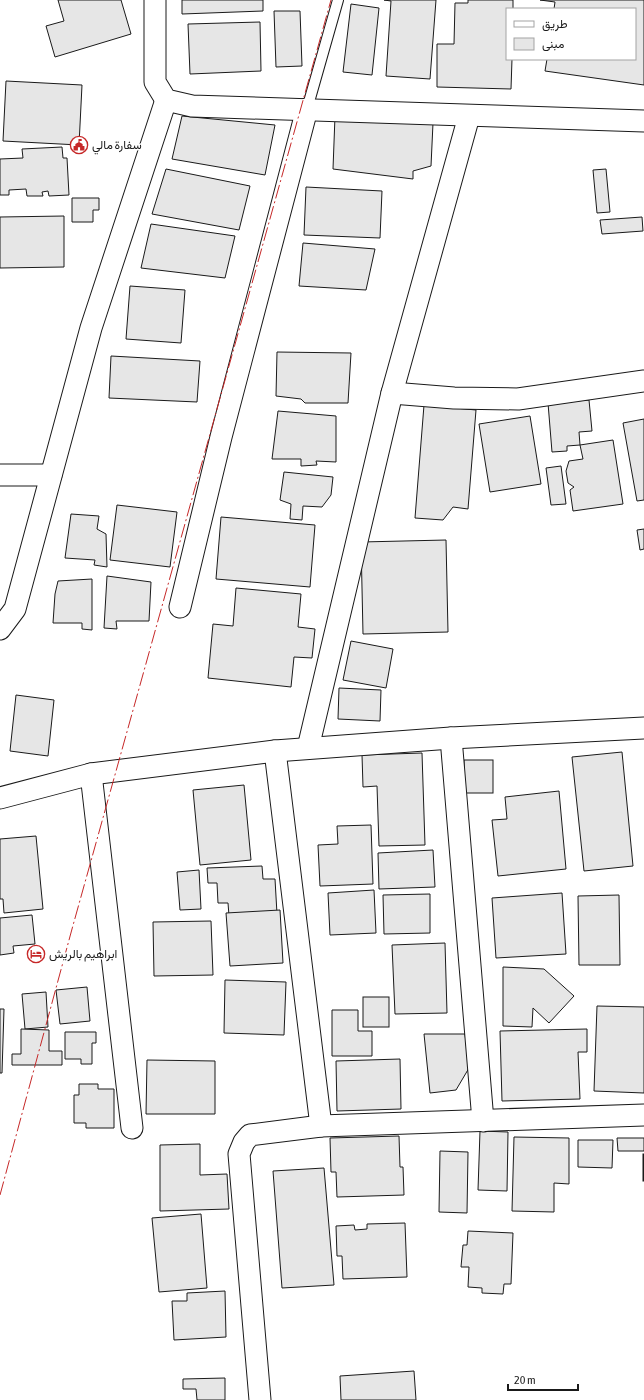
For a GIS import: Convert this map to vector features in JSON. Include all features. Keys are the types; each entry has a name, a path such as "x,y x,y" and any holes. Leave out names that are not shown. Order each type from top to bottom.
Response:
{"street":[{"path":"155,0 155,82 166,100 192,106 644,121"},
{"path":"0,629 15,609 91,328 166,100"},
{"path":"180,607 221,437 307,109"},
{"path":"308,748 392,393 469,116"},
{"path":"392,393 454,398 518,399 644,381"},
{"path":"0,475 50,475"},
{"path":"0,798 91,774 275,751 451,738 644,728"},
{"path":"451,738 483,1121"},
{"path":"275,751 321,1126"},
{"path":"91,774 132,1128"},
{"path":"260,1400 239,1154 244,1142 250,1134 321,1126 644,1115"}],"lane":[{"path":"307,109 338,0"}],"building":[{"path":"58,0 121,0 131,34 55,57 46,26 64,21"},
{"path":"182,0 263,0 263,11 182,14"},
{"path":"384,0 436,0 430,79 386,76 391,1"},
{"path":"468,0 513,0 513,8 506,8 506,60 512,60 511,89 437,87 437,44 454,44 455,3 468,3"},
{"path":"540,0 644,0 644,85 545,71 547,60 636,60 636,8 554,8 555,2"},
{"path":"351,4 379,8 372,75 343,72"},
{"path":"274,11 300,11 302,66 276,67"},
{"path":"260,22 261,71 190,74 188,24"},
{"path":"6,81 82,85 79,145 3,141"},
{"path":"182,116 275,125 265,175 172,159"},
{"path":"335,116 433,123 431,166 413,171 413,179 333,169"},
{"path":"62,147 63,158 67,158 69,195 49,196 48,191 42,192 43,196 27,196 26,189 9,190 9,195 0,195 0,159 23,158 22,149"},
{"path":"166,169 250,186 239,230 152,214"},
{"path":"606,169 610,212 597,213 593,170"},
{"path":"306,187 382,191 380,238 304,235"},
{"path":"72,198 99,198 99,210 93,210 93,222 72,222"},
{"path":"64,216 64,267 0,268 0,217"},
{"path":"642,217 643,231 602,234 600,220"},
{"path":"151,224 235,236 225,278 141,268"},
{"path":"303,243 375,249 366,290 299,286"},
{"path":"130,286 185,290 181,343 126,339"},
{"path":"277,352 351,353 348,403 305,403 301,399 276,396"},
{"path":"111,356 200,361 197,402 109,398"},
{"path":"589,400 592,431 579,432 580,445 567,446 567,451 552,452 548,403"},
{"path":"424,405 476,410 468,509 453,507 443,520 415,518"},
{"path":"278,411 336,416 336,462 316,461 317,465 301,466 301,459 272,459"},
{"path":"530,416 541,484 490,492 479,424"},
{"path":"644,419 644,500 637,501 623,423"},
{"path":"613,440 623,504 573,511 570,490 574,487 568,483 566,471 569,461 583,459 580,445"},
{"path":"561,466 566,504 551,505 546,468"},
{"path":"284,472 333,477 331,495 322,507 303,506 302,520 290,519 291,504 280,500"},
{"path":"117,505 177,512 170,567 110,560"},
{"path":"71,514 99,516 97,529 106,534 107,567 94,565 95,560 65,558"},
{"path":"221,517 315,525 310,587 216,579"},
{"path":"644,529 644,549 640,550 637,530"},
{"path":"446,540 448,632 363,634 361,542"},
{"path":"107,576 151,582 149,621 116,621 117,629 104,628"},
{"path":"92,579 92,630 82,629 82,623 53,623 55,594 58,581"},
{"path":"236,588 301,594 298,627 315,629 312,658 294,657 291,687 208,678 213,624 233,626"},
{"path":"351,641 393,649 386,688 343,680"},
{"path":"339,688 381,690 380,721 338,719"},
{"path":"16,695 54,700 48,756 10,751"},
{"path":"622,752 633,866 584,871 572,757"},
{"path":"422,753 425,845 379,846 377,786 363,787 362,755"},
{"path":"464,760 493,760 493,793 464,793"},
{"path":"244,785 251,860 200,865 193,790"},
{"path":"559,791 566,869 498,876 492,820 507,819 505,797"},
{"path":"371,825 373,884 320,886 318,845 338,844 337,826"},
{"path":"36,836 43,909 4,913 3,899 0,899 0,839"},
{"path":"433,850 435,887 379,889 378,853"},
{"path":"262,866 263,879 275,879 277,914 229,916 228,903 218,903 217,883 208,883 207,868"},
{"path":"199,870 201,909 180,910 177,872"},
{"path":"374,890 376,933 330,935 328,893"},
{"path":"562,893 566,954 496,958 492,898"},
{"path":"430,894 430,933 384,934 383,895"},
{"path":"619,895 620,965 579,965 578,896"},
{"path":"280,910 283,963 230,966 226,913"},
{"path":"32,915 35,944 13,946 14,953 0,955 0,918"},
{"path":"211,921 213,975 154,976 153,922"},
{"path":"445,943 447,1013 395,1014 392,945"},
{"path":"503,967 544,969 574,996 549,1023 533,1008 532,1027 503,1026"},
{"path":"225,980 286,982 284,1035 224,1033"},
{"path":"87,987 90,1021 60,1024 56,990"},
{"path":"46,992 48,1027 25,1029 22,994"},
{"path":"363,997 389,997 389,1027 363,1027"},
{"path":"597,1006 644,1007 644,1093 594,1091"},
{"path":"0,1009 4,1009 2,1073 0,1073"},
{"path":"332,1010 358,1010 358,1031 372,1031 372,1056 332,1056"},
{"path":"21,1029 49,1030 49,1051 62,1051 62,1065 12,1065 12,1054 21,1054"},
{"path":"587,1029 587,1052 578,1052 580,1099 502,1101 500,1031"},
{"path":"65,1032 96,1032 96,1043 92,1043 92,1064 81,1064 81,1059 65,1059"},
{"path":"424,1034 465,1034 469,1068 456,1090 430,1093"},
{"path":"400,1059 401,1109 337,1111 336,1061"},
{"path":"147,1060 215,1061 215,1114 146,1114"},
{"path":"79,1084 98,1084 98,1089 114,1089 114,1128 86,1128 86,1123 74,1123 74,1095 79,1095"},
{"path":"480,1131 508,1132 507,1191 478,1190"},
{"path":"399,1136 400,1167 403,1167 404,1195 337,1197 336,1172 331,1172 330,1138"},
{"path":"514,1137 569,1138 569,1184 554,1183 554,1212 512,1211"},
{"path":"617,1138 644,1138 644,1151 618,1151"},
{"path":"578,1140 613,1140 612,1168 578,1167"},
{"path":"200,1144 200,1175 227,1174 229,1209 160,1211 160,1145"},
{"path":"440,1151 468,1152 467,1213 439,1212"},
{"path":"644,1154 644,1181 643,1181"},
{"path":"324,1168 334,1285 282,1288 273,1171"},
{"path":"201,1214 207,1288 159,1292 152,1218"},
{"path":"405,1223 407,1277 343,1279 342,1256 337,1256 336,1226 354,1225 355,1230 367,1229 367,1224"},
{"path":"468,1231 513,1233 511,1284 504,1284 503,1294 482,1293 482,1288 468,1287 469,1267 461,1267 463,1245 467,1245"},
{"path":"225,1291 226,1337 174,1340 172,1301 187,1301 187,1293"},
{"path":"414,1371 416,1400 341,1400 340,1376"},
{"path":"225,1378 225,1400 197,1400 196,1389 183,1389 183,1379"}],"power":[{"path":"0,1195 72,929 331,0"}],"place":[{"name":"سفارة مالي","path":"79,145"},
{"name":"ابراهيم بالريش","path":"36,954"}]}
